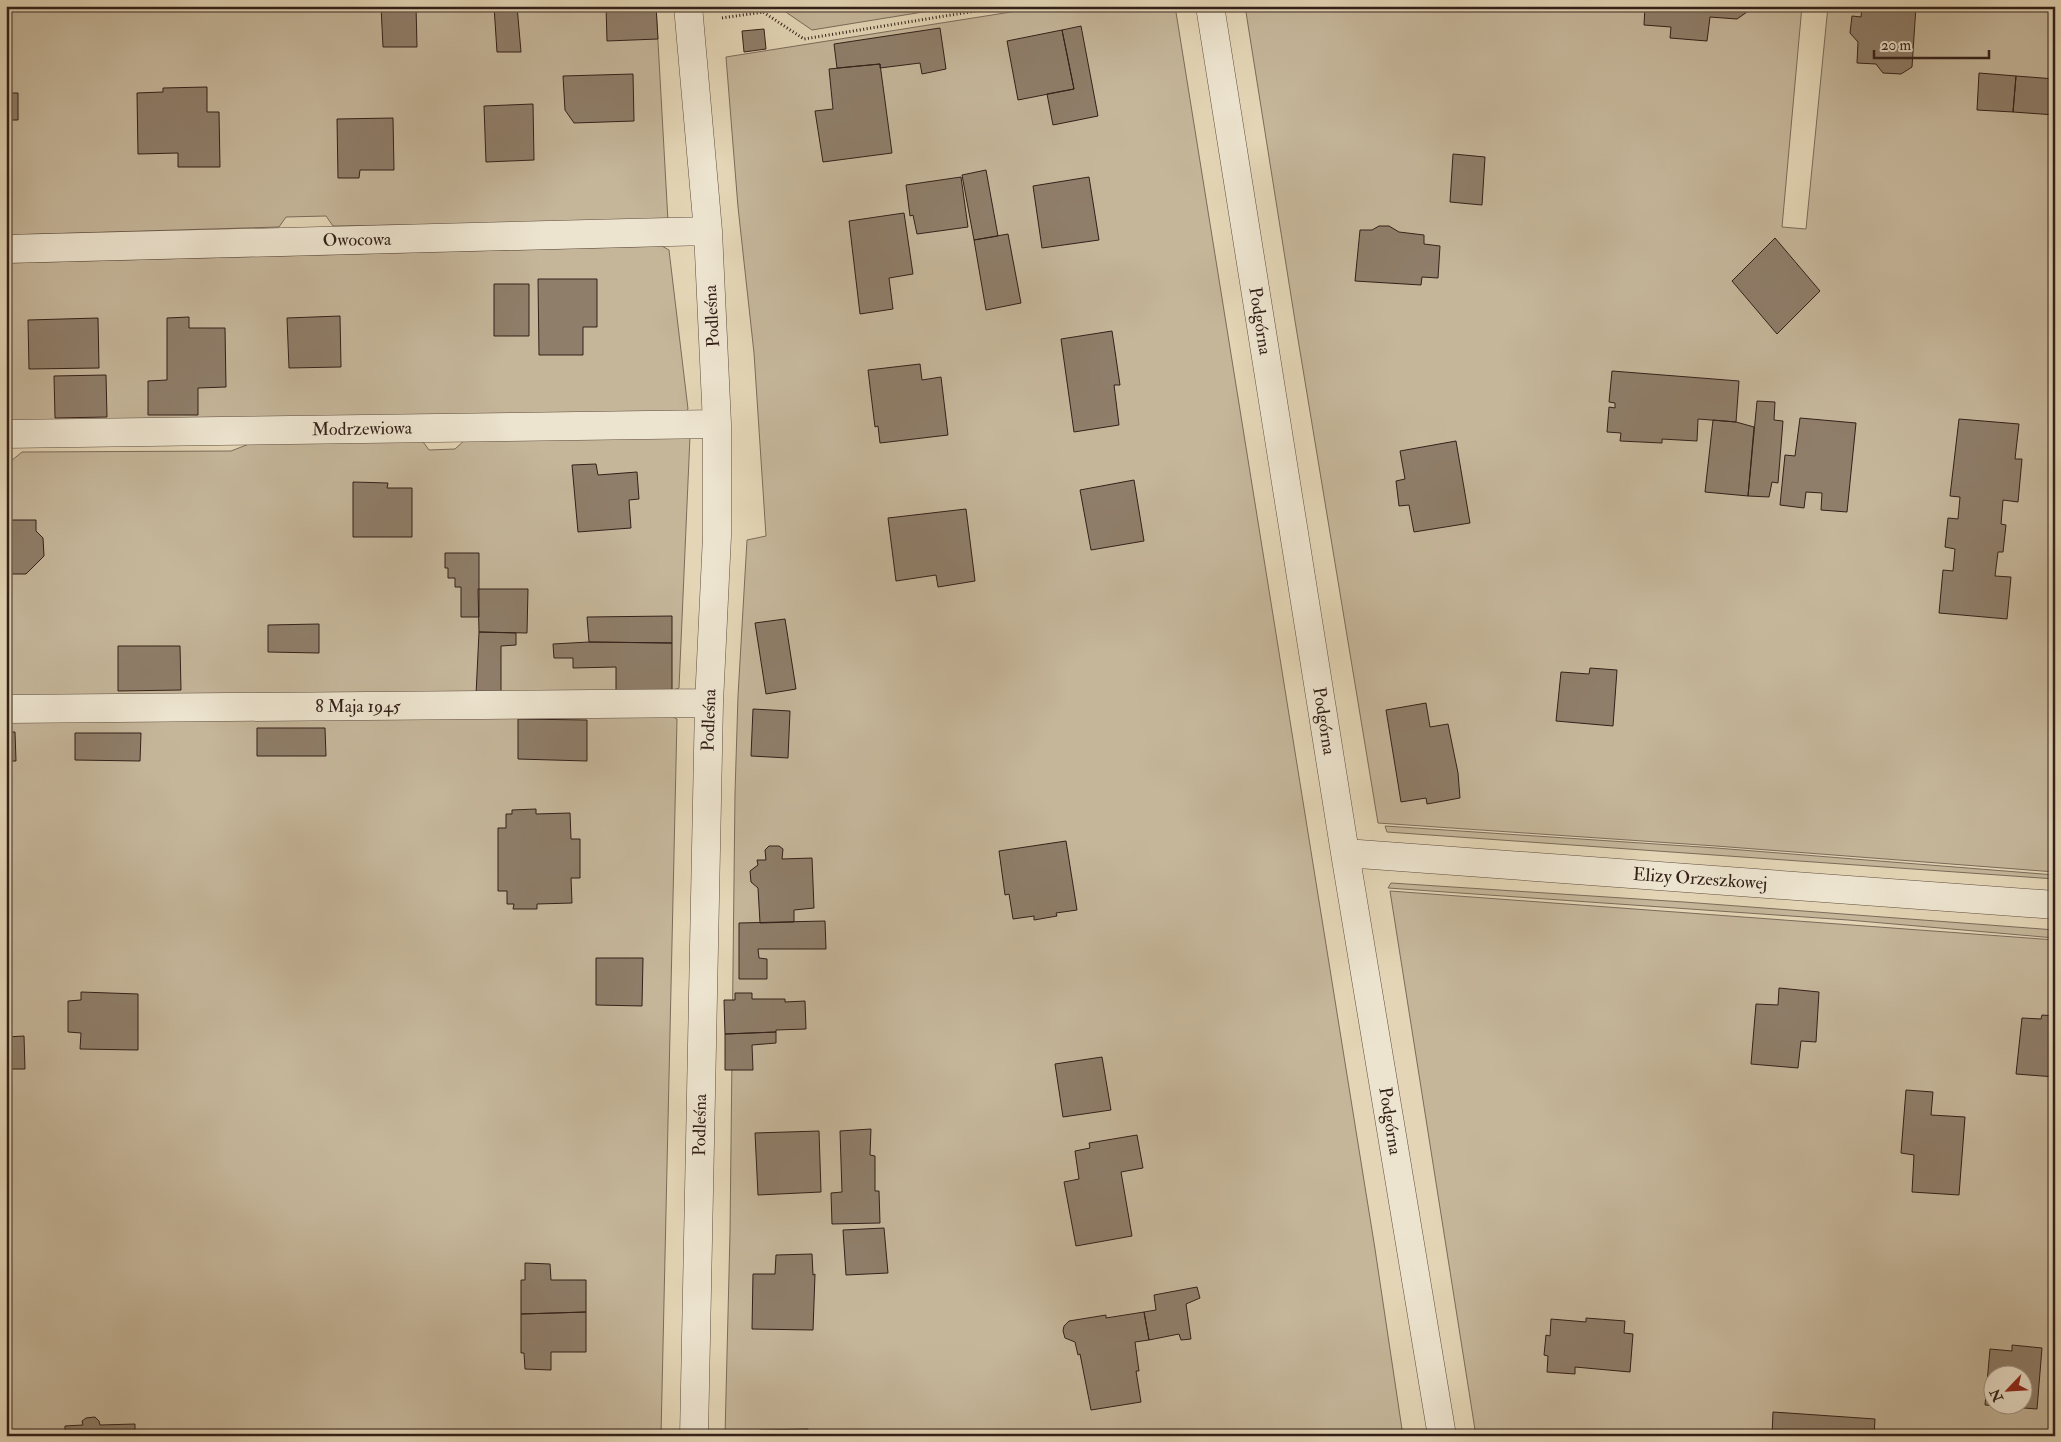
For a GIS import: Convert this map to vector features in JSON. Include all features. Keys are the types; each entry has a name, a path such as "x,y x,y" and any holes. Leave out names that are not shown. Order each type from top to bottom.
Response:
{"street":[{"name":"Podleśna","path":"688,6 708,231 717,424 717,536 709,703 694,1436"},
{"name":"Podgórna","path":"1210,6 1345,853 1442,1436"},
{"name":"Owocowa","path":"6,249 708,231"},
{"name":"Modrzewiowa","path":"6,434 717,424"},
{"name":"8 Maja 1945","path":"6,709 709,703"},
{"name":"Elizy Orzeszkowej","path":"1345,853 2055,905"}],"path":[{"path":"716,19 763,12 804,39 1006,6"}],"shaded area":[{"path":"6,6 656,6 668,221 333,226 326,216 286,217 279,227 6,235"},
{"path":"777,6 960,6 812,30"},
{"path":"1049,6 1175,6 1375,1249 1403,1436 725,1436 738,696 747,540 766,536 754,353 738,207 726,57"},
{"path":"1245,6 1802,6 1782,227 1806,229 1828,6 2055,6 2055,872 1378,823"},
{"path":"662,246 669,250 688,409 684,414 6,423 6,263"},
{"path":"690,436 679,688 671,691 6,696 6,461 11,461 22,452 231,451 249,444 421,439 429,450 455,449 466,439"},
{"path":"663,712 677,719 661,1436 6,1436 6,721"},
{"path":"1385,826 1716,848 2055,875 2055,879 1387,832"},
{"path":"1391,883 1684,902 2055,930 2055,938 1848,920 1388,888"},
{"path":"1390,891 2055,940 2055,1436 1476,1436"}],"building":[{"path":"381,6 416,6 417,47 383,47"},
{"path":"494,6 517,6 521,52 497,52"},
{"path":"606,6 656,6 658,39 607,41"},
{"path":"1468,6 1529,6 1528,9 1468,11"},
{"path":"1645,6 1747,6 1747,12 1737,19 1710,17 1707,41 1670,38 1671,27 1644,25"},
{"path":"1862,6 1916,6 1912,67 1901,74 1883,73 1876,64 1857,63 1858,42 1850,33 1852,16 1861,17"},
{"path":"1081,26 1098,116 1053,125 1047,94 1074,89 1062,30"},
{"path":"940,28 946,69 922,74 920,63 880,68 880,64 837,68 834,44"},
{"path":"764,29 766,49 744,52 742,31"},
{"path":"1062,30 1074,89 1018,100 1007,41"},
{"path":"880,64 892,153 823,162 815,111 833,109 829,69"},
{"path":"1979,73 2016,76 2013,112 1977,110"},
{"path":"633,74 634,121 574,123 565,110 563,76"},
{"path":"2016,76 2055,79 2055,115 2013,112"},
{"path":"207,87 207,112 219,112 220,167 178,167 178,153 138,154 137,93 163,92 163,88"},
{"path":"6,93 18,93 18,120 9,120 8,148 6,148"},
{"path":"533,104 534,160 486,162 484,106"},
{"path":"393,118 394,170 360,170 359,178 338,178 337,119"},
{"path":"1453,154 1485,157 1482,205 1450,202"},
{"path":"986,170 998,236 974,240 962,175"},
{"path":"961,177 968,227 917,234 913,215 910,216 906,185"},
{"path":"1089,177 1099,240 1042,248 1033,186"},
{"path":"904,213 913,274 889,278 893,309 860,314 849,221"},
{"path":"1379,226 1389,226 1399,232 1424,235 1424,244 1440,246 1438,278 1422,277 1421,285 1355,281 1360,230 1372,230"},
{"path":"1008,234 1021,303 986,310 974,240"},
{"path":"1775,238 1820,291 1777,334 1732,281"},
{"path":"538,279 597,279 597,327 583,327 583,355 539,355"},
{"path":"494,284 529,284 529,336 494,336"},
{"path":"340,316 341,367 289,368 287,318"},
{"path":"189,317 189,328 225,328 226,387 198,388 198,415 148,415 148,381 167,380 167,318"},
{"path":"98,318 99,368 29,369 28,320"},
{"path":"1112,331 1120,385 1114,385 1119,425 1074,432 1061,339"},
{"path":"920,364 922,380 941,377 948,435 880,443 878,426 875,427 868,370"},
{"path":"1612,371 1739,381 1736,422 1698,419 1697,441 1662,439 1662,443 1620,441 1621,433 1607,432 1609,407 1615,408 1615,403 1609,402"},
{"path":"106,375 107,417 55,418 54,376"},
{"path":"1757,401 1775,402 1774,420 1783,421 1778,483 1772,482 1769,497 1748,496"},
{"path":"1800,418 1856,423 1847,512 1821,510 1822,493 1806,492 1804,508 1780,505 1785,455 1795,456"},
{"path":"1959,419 2019,424 2015,459 2022,459 2018,502 2003,500 2001,524 2006,525 2003,552 1998,552 1995,576 2011,577 2007,619 1939,613 1943,570 1953,571 1955,549 1945,547 1948,518 1958,519 1960,497 1950,496"},
{"path":"1713,420 1736,422 1754,427 1748,496 1705,492"},
{"path":"1456,441 1470,523 1414,532 1409,505 1399,506 1396,481 1405,479 1400,451"},
{"path":"596,464 598,475 637,472 639,499 629,500 631,528 578,532 572,465"},
{"path":"1134,480 1144,541 1091,550 1080,490"},
{"path":"353,482 388,483 387,488 412,488 412,537 353,537"},
{"path":"966,509 975,581 938,587 936,575 896,581 888,518"},
{"path":"6,520 36,520 36,531 43,538 44,556 26,574 6,574"},
{"path":"445,553 479,553 479,617 461,617 461,587 455,587 455,578 448,578 448,568 445,568"},
{"path":"478,589 528,589 527,633 479,632"},
{"path":"672,616 672,643 589,642 587,617"},
{"path":"785,619 796,689 766,694 755,623"},
{"path":"319,624 319,653 268,652 268,625"},
{"path":"479,632 516,633 516,645 501,646 501,698 476,695"},
{"path":"589,642 672,643 672,693 616,692 616,667 573,668 573,658 554,658 553,644"},
{"path":"118,646 180,646 181,690 118,691"},
{"path":"1590,668 1617,670 1613,726 1556,721 1561,672 1589,674"},
{"path":"1426,703 1430,727 1448,724 1458,773 1460,798 1427,804 1426,798 1401,802 1386,710"},
{"path":"753,709 790,711 788,758 751,756"},
{"path":"518,719 587,720 587,761 518,759"},
{"path":"257,728 325,728 326,756 257,756"},
{"path":"6,732 15,732 16,761 6,761"},
{"path":"75,733 141,733 140,761 75,760"},
{"path":"536,809 536,814 570,813 571,839 580,839 580,878 571,878 572,903 537,904 537,909 513,909 514,904 507,904 507,891 498,891 498,828 506,828 506,814 512,814 512,810"},
{"path":"1066,841 1077,910 1056,913 1057,916 1034,920 1034,916 1013,919 1009,894 1005,895 999,851"},
{"path":"769,846 779,846 783,849 782,859 812,858 814,908 794,910 794,922 760,923 758,888 751,882 750,871 758,865 757,860 766,860 765,850"},
{"path":"825,921 826,949 758,949 759,958 767,959 767,979 739,979 739,923"},
{"path":"596,958 643,958 642,1006 596,1005"},
{"path":"1779,988 1819,992 1816,1042 1801,1041 1798,1068 1751,1064 1756,1004 1778,1005"},
{"path":"81,992 138,994 138,1050 80,1049 81,1033 68,1032 68,1001 81,1000"},
{"path":"735,993 752,993 752,999 785,999 785,1002 805,1001 806,1029 725,1034 724,1000 735,1000"},
{"path":"2042,1015 2055,1016 2055,1077 2016,1074 2022,1018 2041,1019"},
{"path":"776,1032 776,1043 752,1045 753,1070 725,1070 725,1034"},
{"path":"24,1036 25,1069 6,1069 6,1037"},
{"path":"1102,1057 1111,1110 1063,1117 1055,1064"},
{"path":"1906,1090 1933,1092 1931,1115 1965,1117 1959,1195 1912,1192 1914,1155 1901,1153"},
{"path":"871,1129 870,1155 875,1156 875,1191 879,1191 880,1223 832,1224 831,1193 842,1192 840,1131"},
{"path":"819,1131 821,1192 758,1195 755,1133"},
{"path":"1137,1135 1143,1168 1121,1172 1132,1236 1076,1246 1064,1182 1079,1179 1075,1151 1090,1148 1089,1143"},
{"path":"884,1228 888,1273 846,1275 843,1230"},
{"path":"812,1254 813,1275 815,1274 813,1330 752,1329 753,1274 775,1274 776,1255"},
{"path":"525,1263 550,1264 551,1280 586,1280 586,1312 521,1314 521,1280 525,1280"},
{"path":"1197,1287 1200,1298 1186,1304 1191,1339 1181,1340 1179,1334 1149,1340 1144,1312 1156,1310 1154,1295"},
{"path":"586,1312 586,1352 551,1352 551,1370 525,1369 524,1353 521,1353 521,1314"},
{"path":"1144,1312 1149,1340 1135,1342 1139,1371 1136,1371 1141,1402 1091,1410 1080,1354 1078,1355 1075,1342 1065,1338 1064,1326 1069,1321 1106,1315 1106,1318"},
{"path":"1586,1318 1625,1321 1624,1333 1633,1334 1630,1372 1575,1367 1575,1374 1547,1372 1548,1356 1544,1355 1546,1335 1550,1336 1551,1319 1586,1322"},
{"path":"2012,1345 2042,1348 2037,1409 2034,1409 2034,1364 1989,1364 1990,1349 2012,1351"},
{"path":"1773,1412 1875,1419 1874,1436 1772,1436"},
{"path":"95,1417 100,1425 135,1424 135,1436 65,1436 65,1426 83,1425 82,1421 86,1418"},
{"path":"808,1429 808,1436 760,1436 760,1430"}]}
